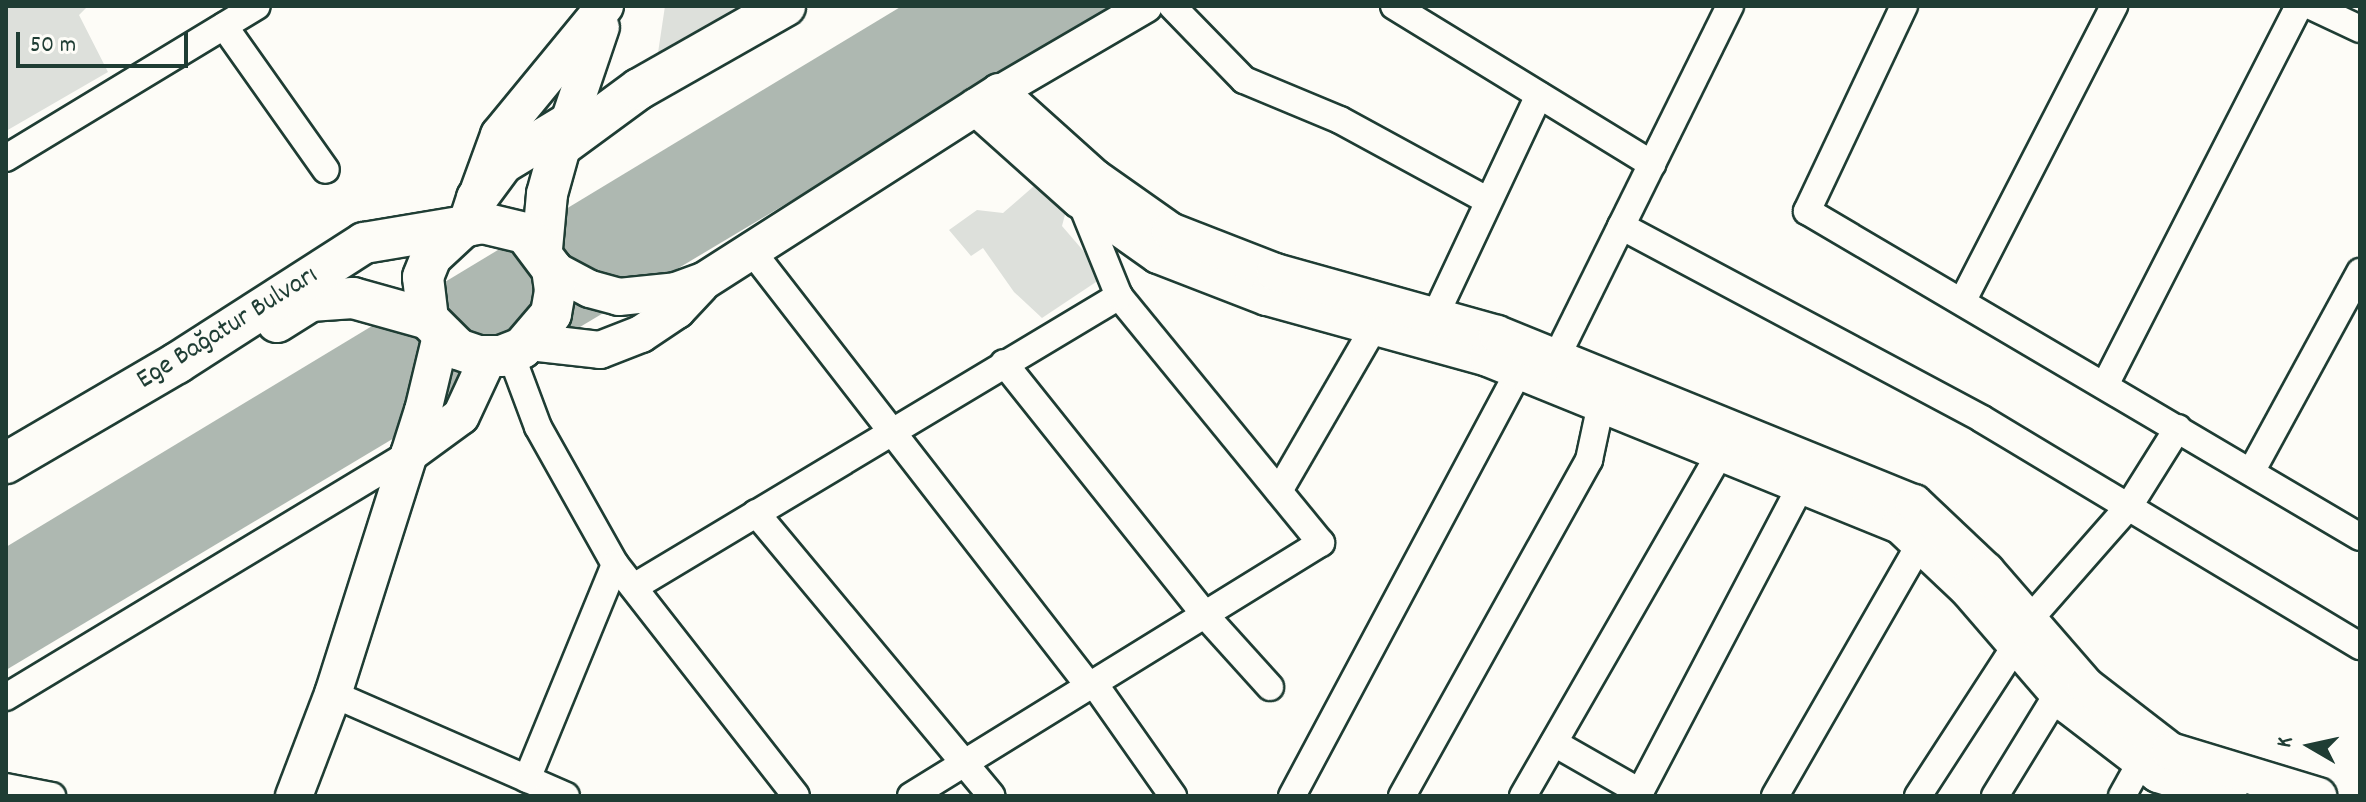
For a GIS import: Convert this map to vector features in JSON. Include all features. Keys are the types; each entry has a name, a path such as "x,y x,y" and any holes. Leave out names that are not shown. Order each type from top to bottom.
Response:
{"main road":[{"path":"294,796 333,694 409,454 434,328 423,277 437,248 469,218 503,163 564,134 785,6"},
{"path":"603,17 610,78 639,89"},
{"path":"409,454 461,416 509,350 551,314 547,194 603,17"},
{"path":"469,218 499,135 603,17"},
{"path":"987,100 1079,199 1158,255 1267,297 1519,371 1900,525 2086,686 2170,751 2318,796"},
{"path":"434,328 458,349 600,350 641,334 677,310 704,281 987,100"},
{"path":"987,100 1170,231 1275,272 1435,316 1556,358 1914,503 2023,632 2058,693 2158,774 2229,796"},
{"path":"469,218 504,224 590,289 619,297 676,291 704,281"},
{"name":"Ege Bağatur Bulvarı","path":"9,468 364,243 469,218"},
{"name":"Ege Bağatur Bulvarı","path":"9,468 310,301 353,298 434,328"}],"street":[{"path":"6,158 257,6"},
{"path":"987,100 1146,6"},
{"path":"1172,6 1244,80 1340,120 1487,200"},
{"path":"1394,6 1652,164"},
{"path":"1556,358 1729,6"},
{"path":"1904,6 1807,211 1963,300 2360,537"},
{"path":"1963,300 2114,6"},
{"path":"2105,385 2299,6"},
{"path":"2311,6 2360,29"},
{"path":"224,26 326,170"},
{"path":"1435,316 1539,95"},
{"path":"911,796 1321,543 1119,296 1079,199"},
{"path":"1621,226 1982,419 2360,646"},
{"path":"751,250 1093,686 1173,796"},
{"path":"2251,472 2360,272"},
{"path":"634,587 1119,296"},
{"path":"1279,491 1374,327"},
{"path":"509,350 538,427 615,564 796,796"},
{"path":"1004,363 1205,615 1270,687"},
{"path":"1303,792 1519,371"},
{"path":"1402,796 1589,460 1601,404"},
{"path":"1918,796 2023,632 2129,506 2178,428"},
{"path":"1523,796 1721,452"},
{"path":"6,697 409,454"},
{"path":"1554,743 1639,794 1801,485"},
{"path":"756,513 992,796"},
{"path":"1775,796 1920,544"},
{"path":"527,779 615,564"},
{"path":"1995,796 2058,693"},
{"path":"333,694 566,796"},
{"path":"2122,796 2141,762"},
{"path":"6,787 52,796"}],"shaded area":[{"path":"6,6 88,6 79,15 108,72 6,131"},
{"path":"665,6 754,6 665,55 658,53"},
{"path":"902,6 1117,6 6,670 6,547"},
{"path":"1034,186 1068,203 1062,226 1105,276 1042,318 1014,292 983,248 971,256 949,230 977,210 1003,213"}]}
